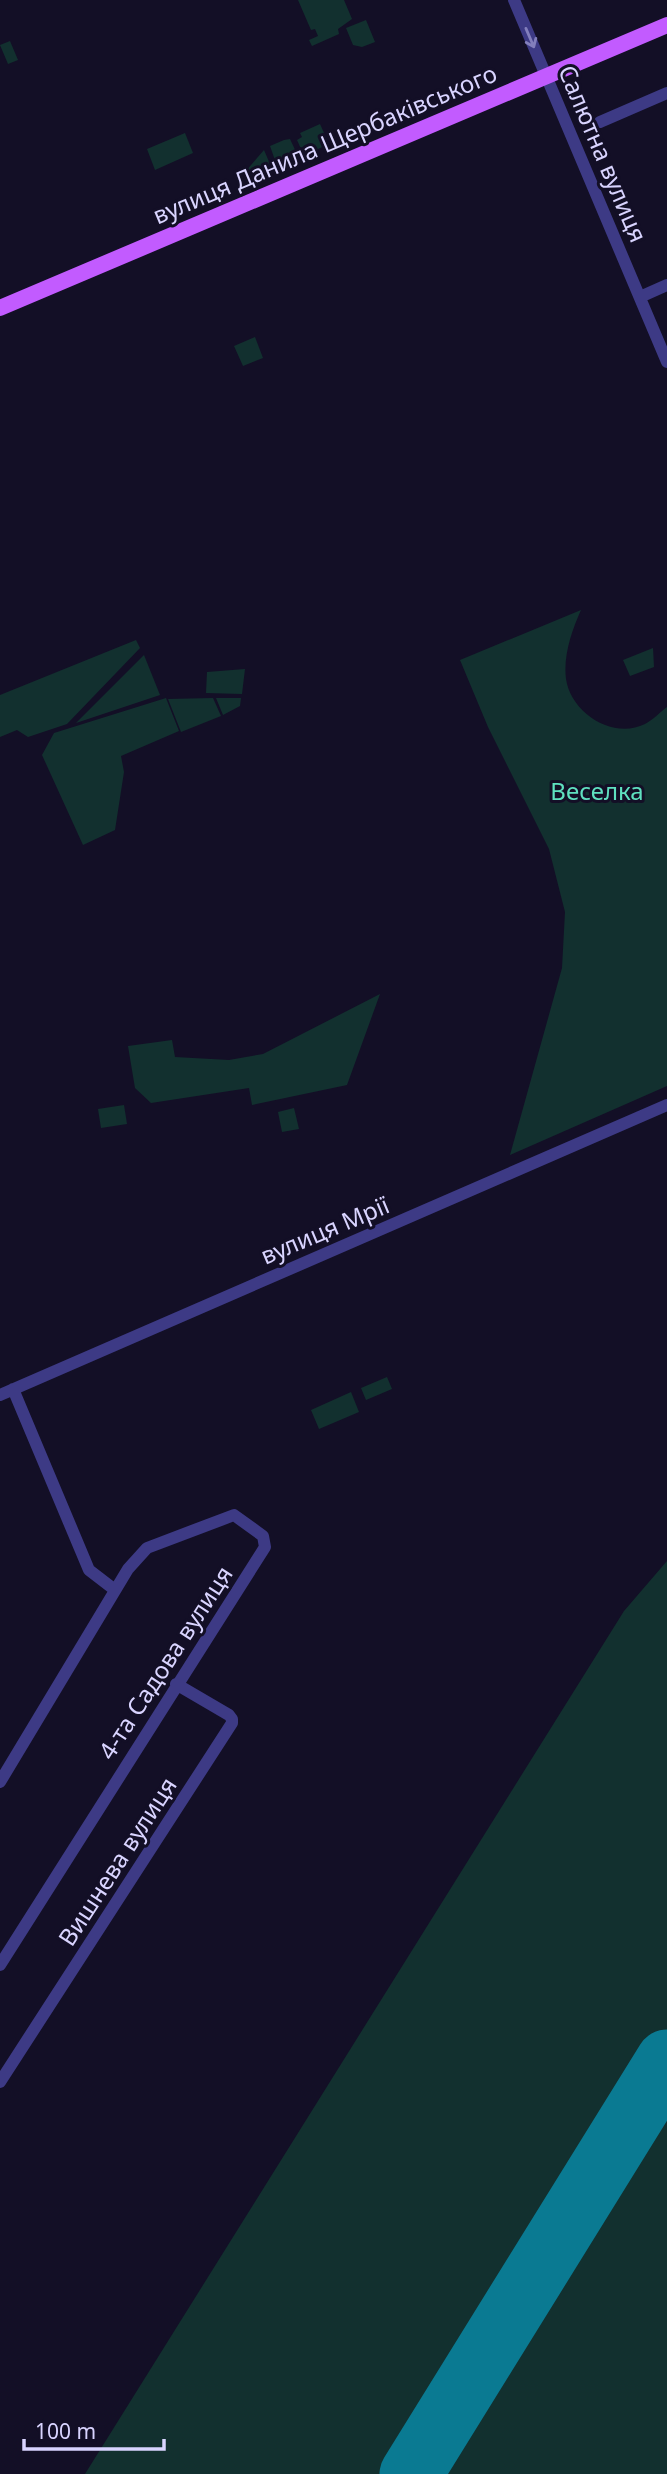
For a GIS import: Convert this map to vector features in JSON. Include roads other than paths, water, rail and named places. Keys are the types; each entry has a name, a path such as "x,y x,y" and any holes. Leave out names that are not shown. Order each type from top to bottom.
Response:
{"main road":[{"name":"вулиця Данила Щербаківського","path":"0,308 667,25"}],"street":[{"name":"Салютна вулиця","path":"514,0 667,362"},
{"path":"600,122 667,93"},
{"path":"639,297 667,285"},
{"name":"вулиця Мрії","path":"0,1395 667,1105"},
{"path":"0,1782 115,1590 89,1570 13,1389"},
{"name":"4-та Садова вулиця","path":"0,1965 265,1547 263,1536 236,1516 231,1516 147,1548 128,1569 115,1590"},
{"name":"Вишнева вулиця","path":"0,2082 232,1723 229,1715 176,1684"}],"park label":[{"name":"Веселка","path":"597,792"}]}
